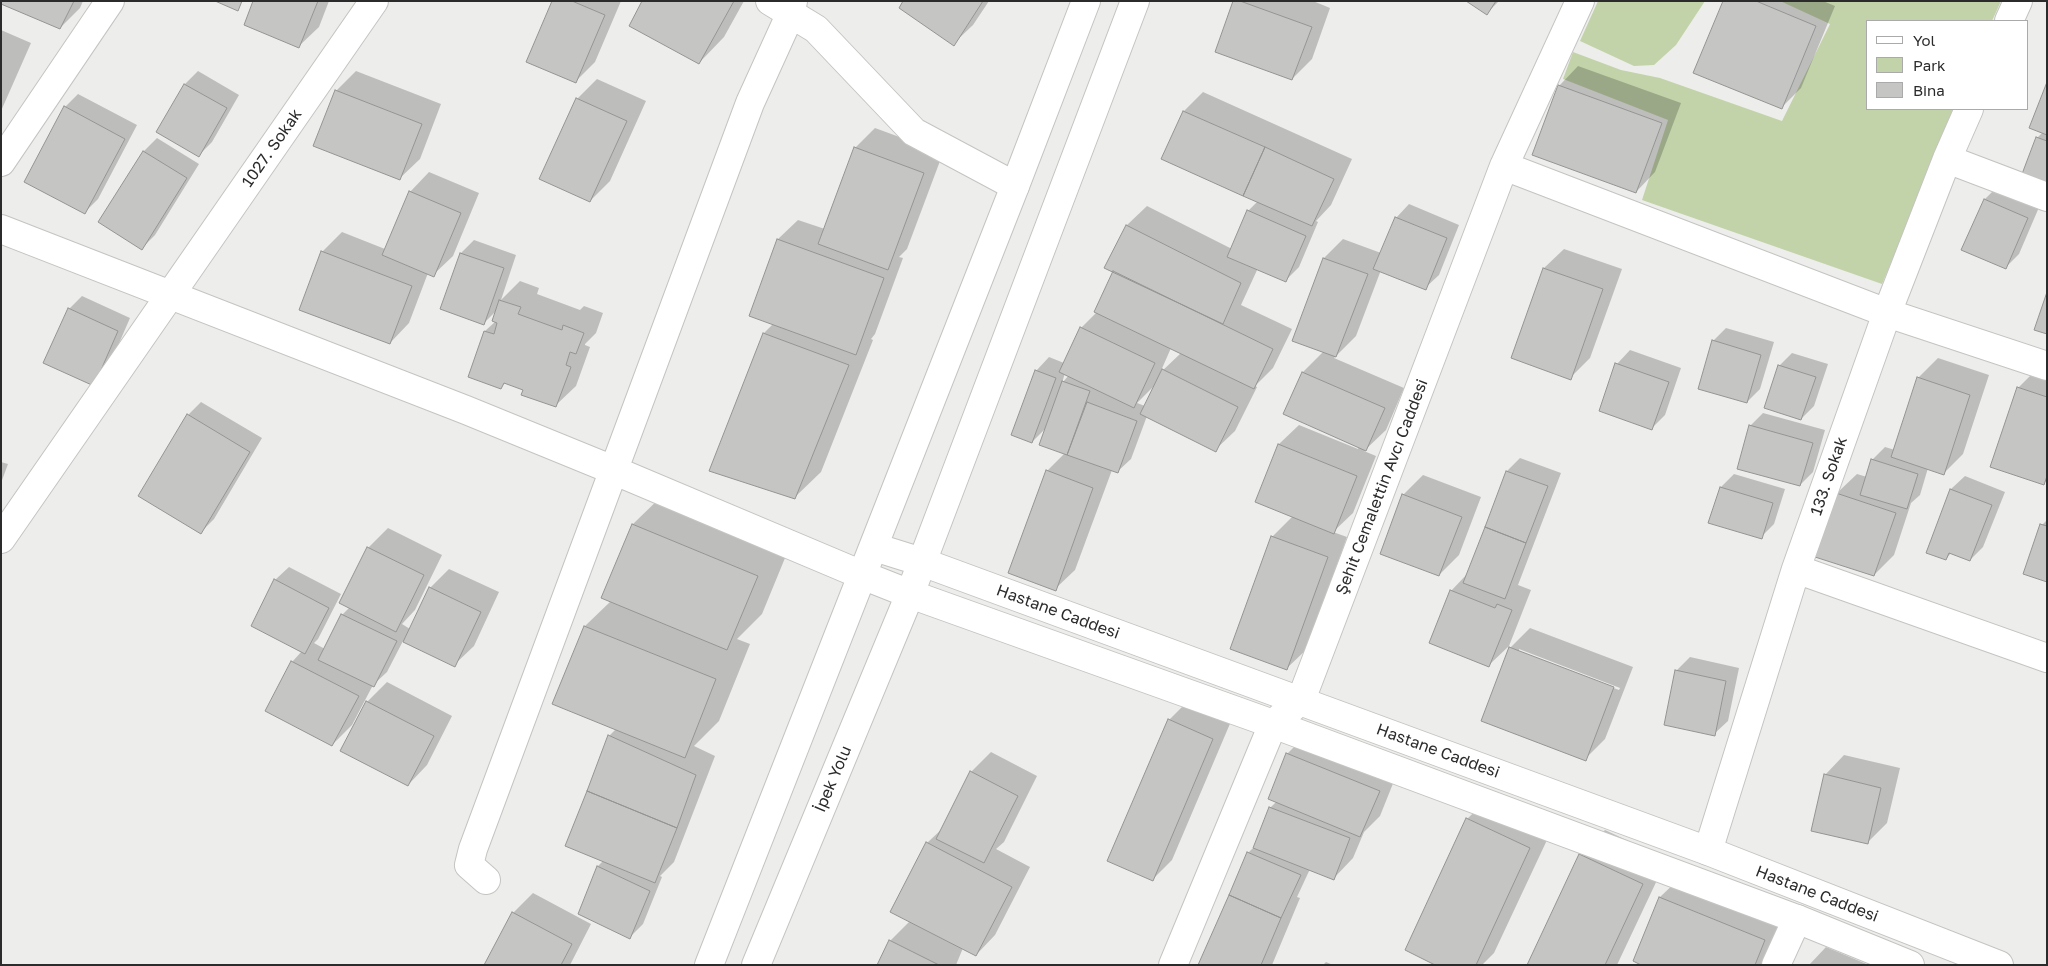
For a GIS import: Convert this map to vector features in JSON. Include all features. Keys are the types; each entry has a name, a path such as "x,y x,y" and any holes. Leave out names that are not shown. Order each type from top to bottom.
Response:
{"main road":[{"path":"1,162 110,1"},
{"name":"1027. Sokak","path":"1,539 374,1"},
{"path":"709,965 874,548 1086,1"},
{"name":"İpek Yolu","path":"756,965 910,594 1135,1"},
{"name":"Şehit Cemalettin Avcı Caddesi","path":"1173,965 1274,724 1301,700 1504,166 1580,1"},
{"path":"2009,20 2018,1"},
{"path":"486,880 469,865 473,849 750,103 784,6 816,29 914,132 1015,186"},
{"name":"133. Sokak","path":"1708,851 1796,569 1887,312 1946,159 1969,110"},
{"path":"1946,159 2047,197"},
{"path":"1504,166 1887,312 2047,366"},
{"name":"Hastane Caddesi","path":"1,229 613,470 862,576 1274,724 1797,919 1910,965"},
{"name":"Hastane Caddesi","path":"874,548 922,562 1301,700 1708,851 1999,965"},
{"path":"1796,569 2047,658"},
{"path":"1776,965 1797,919"}],"green space":[{"path":"1598,1 1705,1 1676,45 1654,65 1634,66 1580,41"},
{"path":"1780,1 2001,1 1992,20 1866,20 1866,110 1956,110 1882,284 1642,200 1668,120 1563,79 1573,52 1621,70 1660,78 1782,121 1830,24"}],"building":[{"path":"1,1 74,1 60,29 1,4"},
{"path":"215,1 242,1 238,11"},
{"path":"253,1 318,1 299,48 244,25"},
{"path":"552,1 572,1 605,15 576,83 526,62"},
{"path":"642,1 734,1 699,64 629,26"},
{"path":"903,1 983,1 954,46 899,8"},
{"path":"1233,1 1240,1 1312,27 1292,80 1215,52"},
{"path":"1466,1 1496,1 1487,15"},
{"path":"1723,1 1756,1 1816,26 1782,109 1693,73"},
{"path":"2047,82 2047,135 2029,128"},
{"path":"184,84 227,108 199,157 156,132"},
{"path":"1558,85 1662,123 1636,193 1532,155"},
{"path":"335,90 422,124 400,180 313,146"},
{"path":"576,98 627,121 590,202 539,179"},
{"path":"64,106 125,139 85,214 24,182"},
{"path":"1183,111 1265,147 1243,196 1161,159"},
{"path":"2036,137 2047,141 2047,183 2022,174"},
{"path":"854,147 924,173 888,270 818,244"},
{"path":"1265,147 1334,179 1312,226 1243,196"},
{"path":"143,151 187,178 142,250 98,222"},
{"path":"409,191 461,213 434,277 382,255"},
{"path":"1984,199 2028,218 2006,269 1961,250"},
{"path":"1247,210 1306,236 1286,282 1227,257"},
{"path":"1395,217 1447,238 1426,290 1373,269"},
{"path":"1126,225 1241,283 1223,324 1104,268"},
{"path":"777,239 884,278 856,355 749,316"},
{"path":"321,251 412,286 390,344 299,310"},
{"path":"460,253 504,268 484,325 440,309"},
{"path":"1323,258 1368,274 1336,357 1292,341"},
{"path":"1543,268 1603,289 1571,380 1511,358"},
{"path":"1113,271 1273,349 1254,389 1094,312"},
{"path":"2047,292 2047,334 2034,330"},
{"path":"499,300 521,307 518,314 562,330 563,325 584,333 576,354 570,352 566,365 571,367 556,407 521,395 523,390 504,383 501,389 468,377 484,331 494,334 497,323 492,321"},
{"path":"68,308 118,331 94,386 43,363"},
{"path":"1080,327 1155,363 1134,408 1059,372"},
{"path":"763,333 849,365 795,499 709,471"},
{"path":"1712,340 1761,355 1747,403 1698,389"},
{"path":"1615,363 1669,382 1652,430 1599,411"},
{"path":"1778,365 1816,377 1801,420 1764,408"},
{"path":"1162,369 1238,407 1216,452 1140,414"},
{"path":"1035,370 1056,378 1032,443 1011,435"},
{"path":"1302,372 1385,408 1366,451 1283,414"},
{"path":"1917,377 1970,395 1944,475 1891,457"},
{"path":"1062,381 1090,391 1067,455 1039,445"},
{"path":"2017,387 2047,397 2047,476 2044,485 1990,467"},
{"path":"1087,402 1137,421 1118,473 1067,455"},
{"path":"187,414 250,452 201,534 138,496"},
{"path":"1749,425 1813,443 1800,486 1737,469"},
{"path":"1278,444 1357,476 1334,534 1255,502"},
{"path":"1871,459 1918,474 1907,509 1860,495"},
{"path":"1046,470 1093,488 1056,591 1008,573"},
{"path":"1506,471 1548,486 1526,543 1485,527"},
{"path":"1720,487 1773,503 1762,539 1708,523"},
{"path":"1950,489 1992,505 1970,561 1949,553 1946,560 1926,553"},
{"path":"1836,493 1896,513 1874,576 1815,557"},
{"path":"1402,494 1462,517 1439,576 1380,554"},
{"path":"632,524 758,576 727,650 601,598"},
{"path":"2040,524 2047,526 2047,582 2023,574"},
{"path":"1485,527 1526,543 1505,599 1463,583"},
{"path":"1271,536 1328,557 1287,670 1230,649"},
{"path":"367,547 424,575 396,632 339,603"},
{"path":"274,579 329,608 305,654 251,626"},
{"path":"429,587 481,612 455,667 403,642"},
{"path":"1450,590 1495,608 1497,604 1512,610 1489,667 1429,643"},
{"path":"341,614 397,641 374,687 318,660"},
{"path":"584,626 716,679 685,758 552,704"},
{"path":"1509,647 1614,687 1586,761 1481,721"},
{"path":"291,661 359,696 332,746 265,711"},
{"path":"1675,670 1726,681 1715,736 1664,725"},
{"path":"366,701 434,736 408,786 340,751"},
{"path":"1168,719 1213,739 1153,881 1107,861"},
{"path":"608,735 696,775 677,828 587,791"},
{"path":"1286,753 1380,791 1360,837 1268,799"},
{"path":"970,771 1018,796 984,863 936,839"},
{"path":"1824,774 1881,788 1868,844 1811,831"},
{"path":"587,791 677,828 655,883 565,846"},
{"path":"1269,807 1350,838 1334,880 1253,848"},
{"path":"1466,818 1530,848 1476,965 1435,965 1405,950"},
{"path":"926,842 1012,887 976,956 890,912"},
{"path":"1247,852 1301,875 1281,918 1229,895"},
{"path":"1579,854 1643,884 1605,965 1527,965"},
{"path":"597,866 650,891 630,939 578,914"},
{"path":"1229,895 1281,918 1261,965 1198,965"},
{"path":"1659,897 1765,940 1755,965 1641,965 1633,961"},
{"path":"512,912 572,944 561,965 484,965"},
{"path":"889,940 939,965 877,965"}]}
